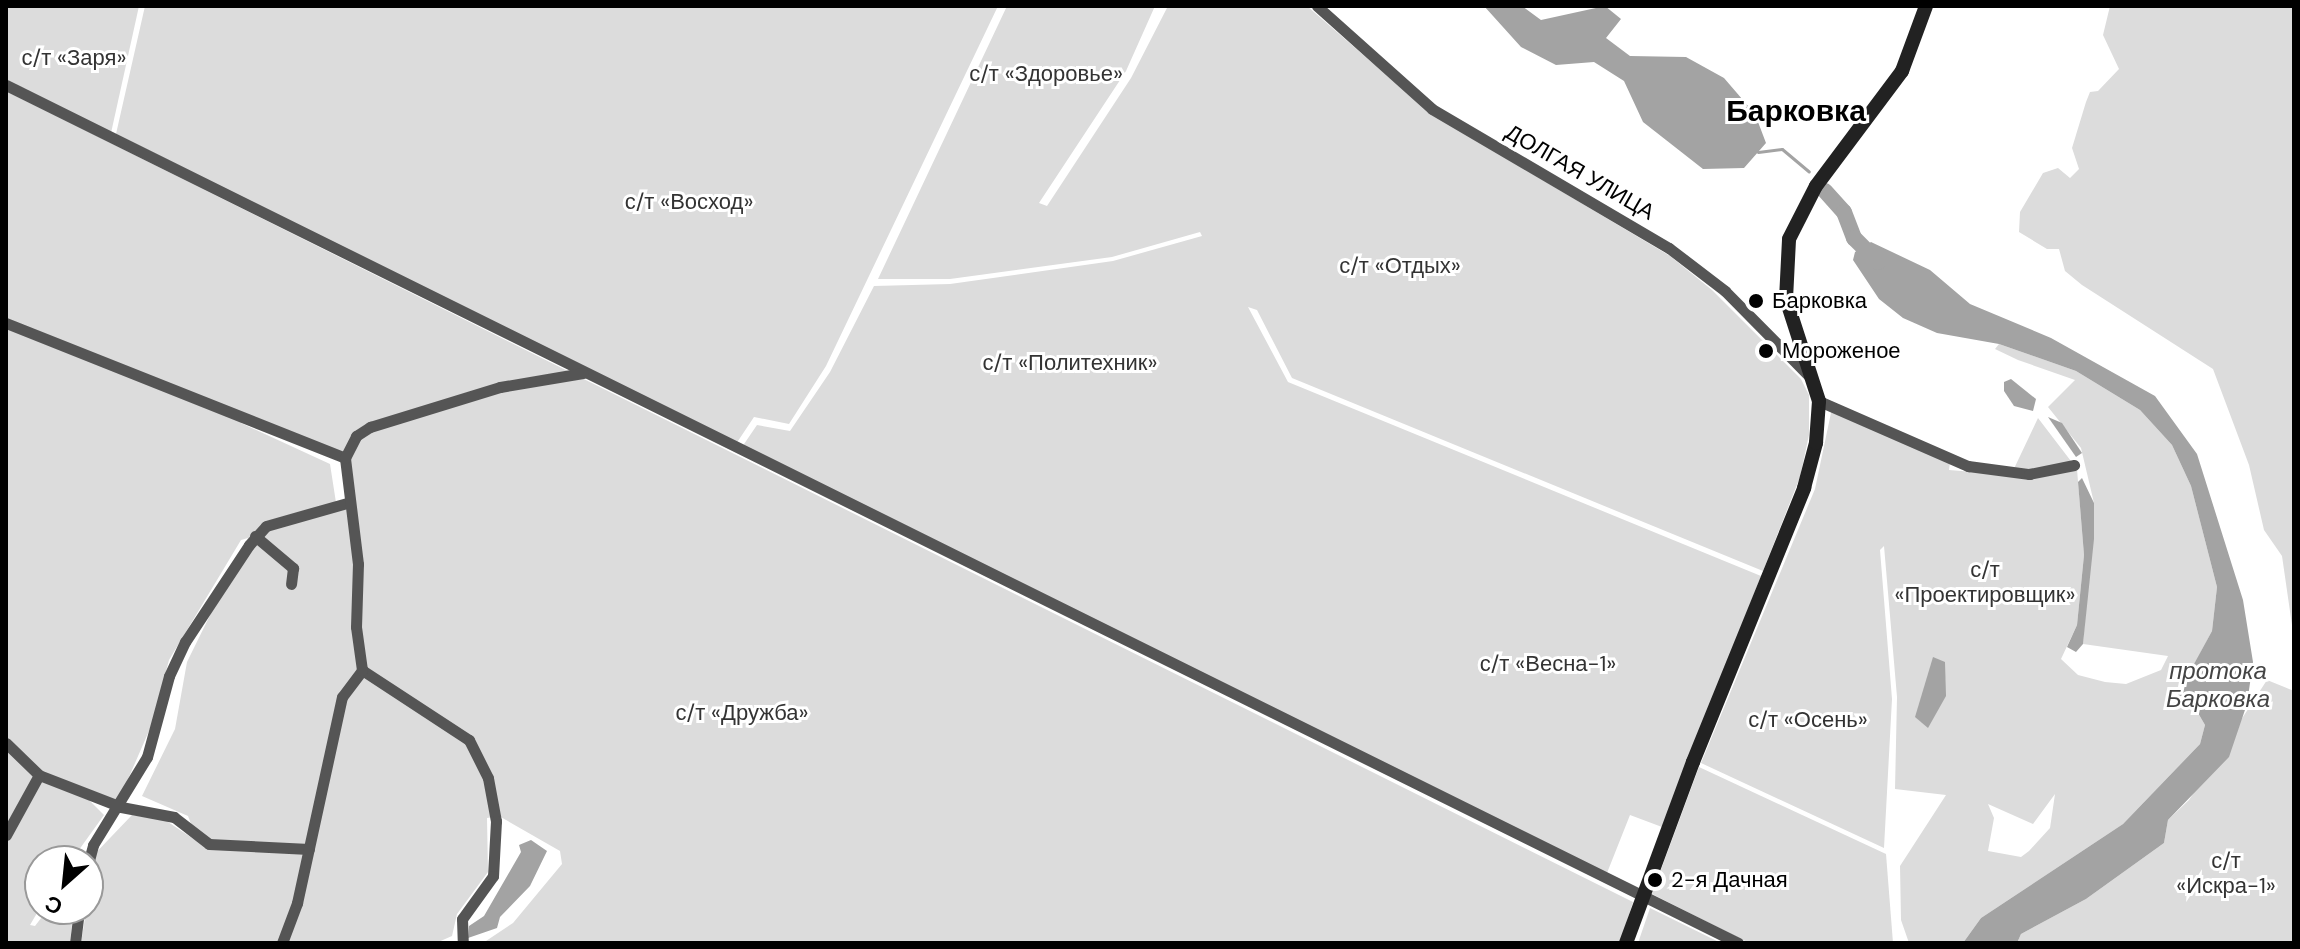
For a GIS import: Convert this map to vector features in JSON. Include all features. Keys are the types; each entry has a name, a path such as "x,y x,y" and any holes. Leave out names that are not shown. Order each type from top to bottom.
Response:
{"main road":[{"path":"1626,943 1641,898 1804,488 1819,401 1786,299 1789,239 1816,186 1902,71 1926,6"}],"street":[{"name":"ДОЛГАЯ УЛИЦА","path":"1317,6 1432,109 1691,265 1725,291 1815,383"},
{"path":"6,85 1641,898 1738,943"},
{"path":"6,323 345,458"},
{"path":"282,943 309,849 342,697 362,670 345,458 356,436 370,427 500,387 583,373"},
{"path":"1819,401 1968,466 2029,474 2074,465"},
{"path":"93,845 121,807 147,757 169,676 185,642 255,536 302,513 350,502"},
{"path":"255,536 293,568 291,584"},
{"path":"362,670 469,740 488,778 496,821 493,876 462,919 463,943"},
{"path":"6,743 39,775 121,807 174,817 209,844 309,849"},
{"path":"6,835 39,775"}],"green space":[{"name":"с/т «Заря»","path":"6,6 139,6 111,133 6,82"},
{"name":"с/т «Восход»","path":"145,6 998,6 826,366 789,424 754,417 736,444 116,134"},
{"path":"1007,6 1155,6 1126,71 1039,203 1047,206 1131,78 1168,6 1307,6 1430,113 1670,256 1712,290 1801,379 1809,395 1809,435 1800,477 1763,571 1292,378 1257,310 1248,307 1288,382 1761,576 1662,827 1630,815 1607,873 742,447 757,425 790,431 830,372 874,286 950,284 1113,261 1202,236 1200,232 1112,257 950,279 878,279"},
{"path":"2110,6 2294,6 2294,639 2282,556 2264,530 2249,465 2213,369 2082,285 2065,271 2059,249 2047,249 2019,232 2020,212 2043,173 2058,168 2070,178 2079,169 2072,148 2090,92 2098,91 2119,69 2103,35"},
{"name":"с/т «Дружба»","path":"6,91 1633,902 1620,943 483,943 513,923 562,864 560,851 499,816 487,818 488,872 457,914 452,936 436,943 81,943 84,925 104,925 103,845 132,815 165,820 198,842 188,816 142,796 175,729 187,662 248,538 241,540 169,660 152,724 125,786 115,800 73,784 104,815 82,845 24,845 24,925 72,925 70,943 6,943","holes":["244,415 349,456 355,507 337,509 330,464 241,423"]},
{"path":"1999,344 2076,371 2140,410 2172,445 2191,486 2217,587 2212,631 2177,697 2194,706 2205,725 2200,744 2123,824 1981,918 1963,943 1909,943 1901,920 1900,866 1946,795 1895,789 1897,697 1884,546 1880,550 1892,699 1884,848 1701,763 1815,489 1832,408 1950,462 1949,470 2011,475 2038,418 2077,469 2084,555 2077,625 2061,659 2078,675 2105,682 2126,684 2161,670 2168,656 2083,644 2094,503 2081,448 2048,407 2075,380 1995,349","holes":["2055,794 2050,828 2021,857 1988,851 1994,818 1988,804 2033,824"]},
{"name":"с/т «Искра-1»","path":"2267,680 2294,691 2294,943 2017,943 2021,934 2086,899 2164,843 2168,820 2189,800"},
{"path":"1699,767 1886,854 1893,943 1749,943 1652,894"},
{"path":"1650,908 1721,943 1638,943"}],"water":[{"path":"1484,6 1522,6 1541,20 1605,6 1621,19 1606,38 1630,56 1686,57 1724,78 1755,114 1766,143 1744,168 1703,169 1643,122 1624,81 1594,62 1556,65 1521,47"},
{"name":"протока Барковка","path":"1871,242 1930,270 1970,304 2051,338 2155,396 2197,454 2243,600 2253,662 2247,704 2229,757 2168,820 2164,843 2086,899 2021,934 2017,943 1963,943 1981,918 2123,824 2200,744 2205,725 2194,706 2176,697 2212,631 2217,587 2191,486 2172,445 2140,410 2076,371 1999,344 1937,333 1903,318 1879,299 1853,260 1855,252"},
{"path":"2011,379 2036,399 2033,411 2014,406 2004,391 2004,382"},
{"path":"2048,417 2062,423 2082,453 2076,457"},
{"path":"2082,478 2094,503 2094,539 2083,644 2076,652 2067,647 2077,625 2084,555 2078,482"},
{"path":"1933,657 1945,662 1946,696 1928,728 1915,717"},
{"path":"531,840 547,851 530,886 500,917 497,928 468,938 469,926 484,916 521,852 519,845"}],"waterway":[{"path":"1758,152 1782,149 1809,172"},
{"path":"1825,191 1844,212 1854,238 1878,262"}],"place":[{"name":"Барковка","path":"1756,301"},
{"name":"Мороженое","path":"1766,351"},
{"name":"2-я Дачная","path":"1655,880"}],"district":[{"name":"Барковка","path":"1796,111"}],"park label":[{"name":"с/т «Здоровье»","path":"1046,74"},
{"name":"с/т «Отдых»","path":"1400,266"},
{"name":"с/т «Политехник»","path":"1070,363"},
{"name":"с/т «Проектировщик»","path":"1985,582"},
{"name":"с/т «Весна-1»","path":"1548,664"},
{"name":"с/т «Осень»","path":"1808,720"}]}
